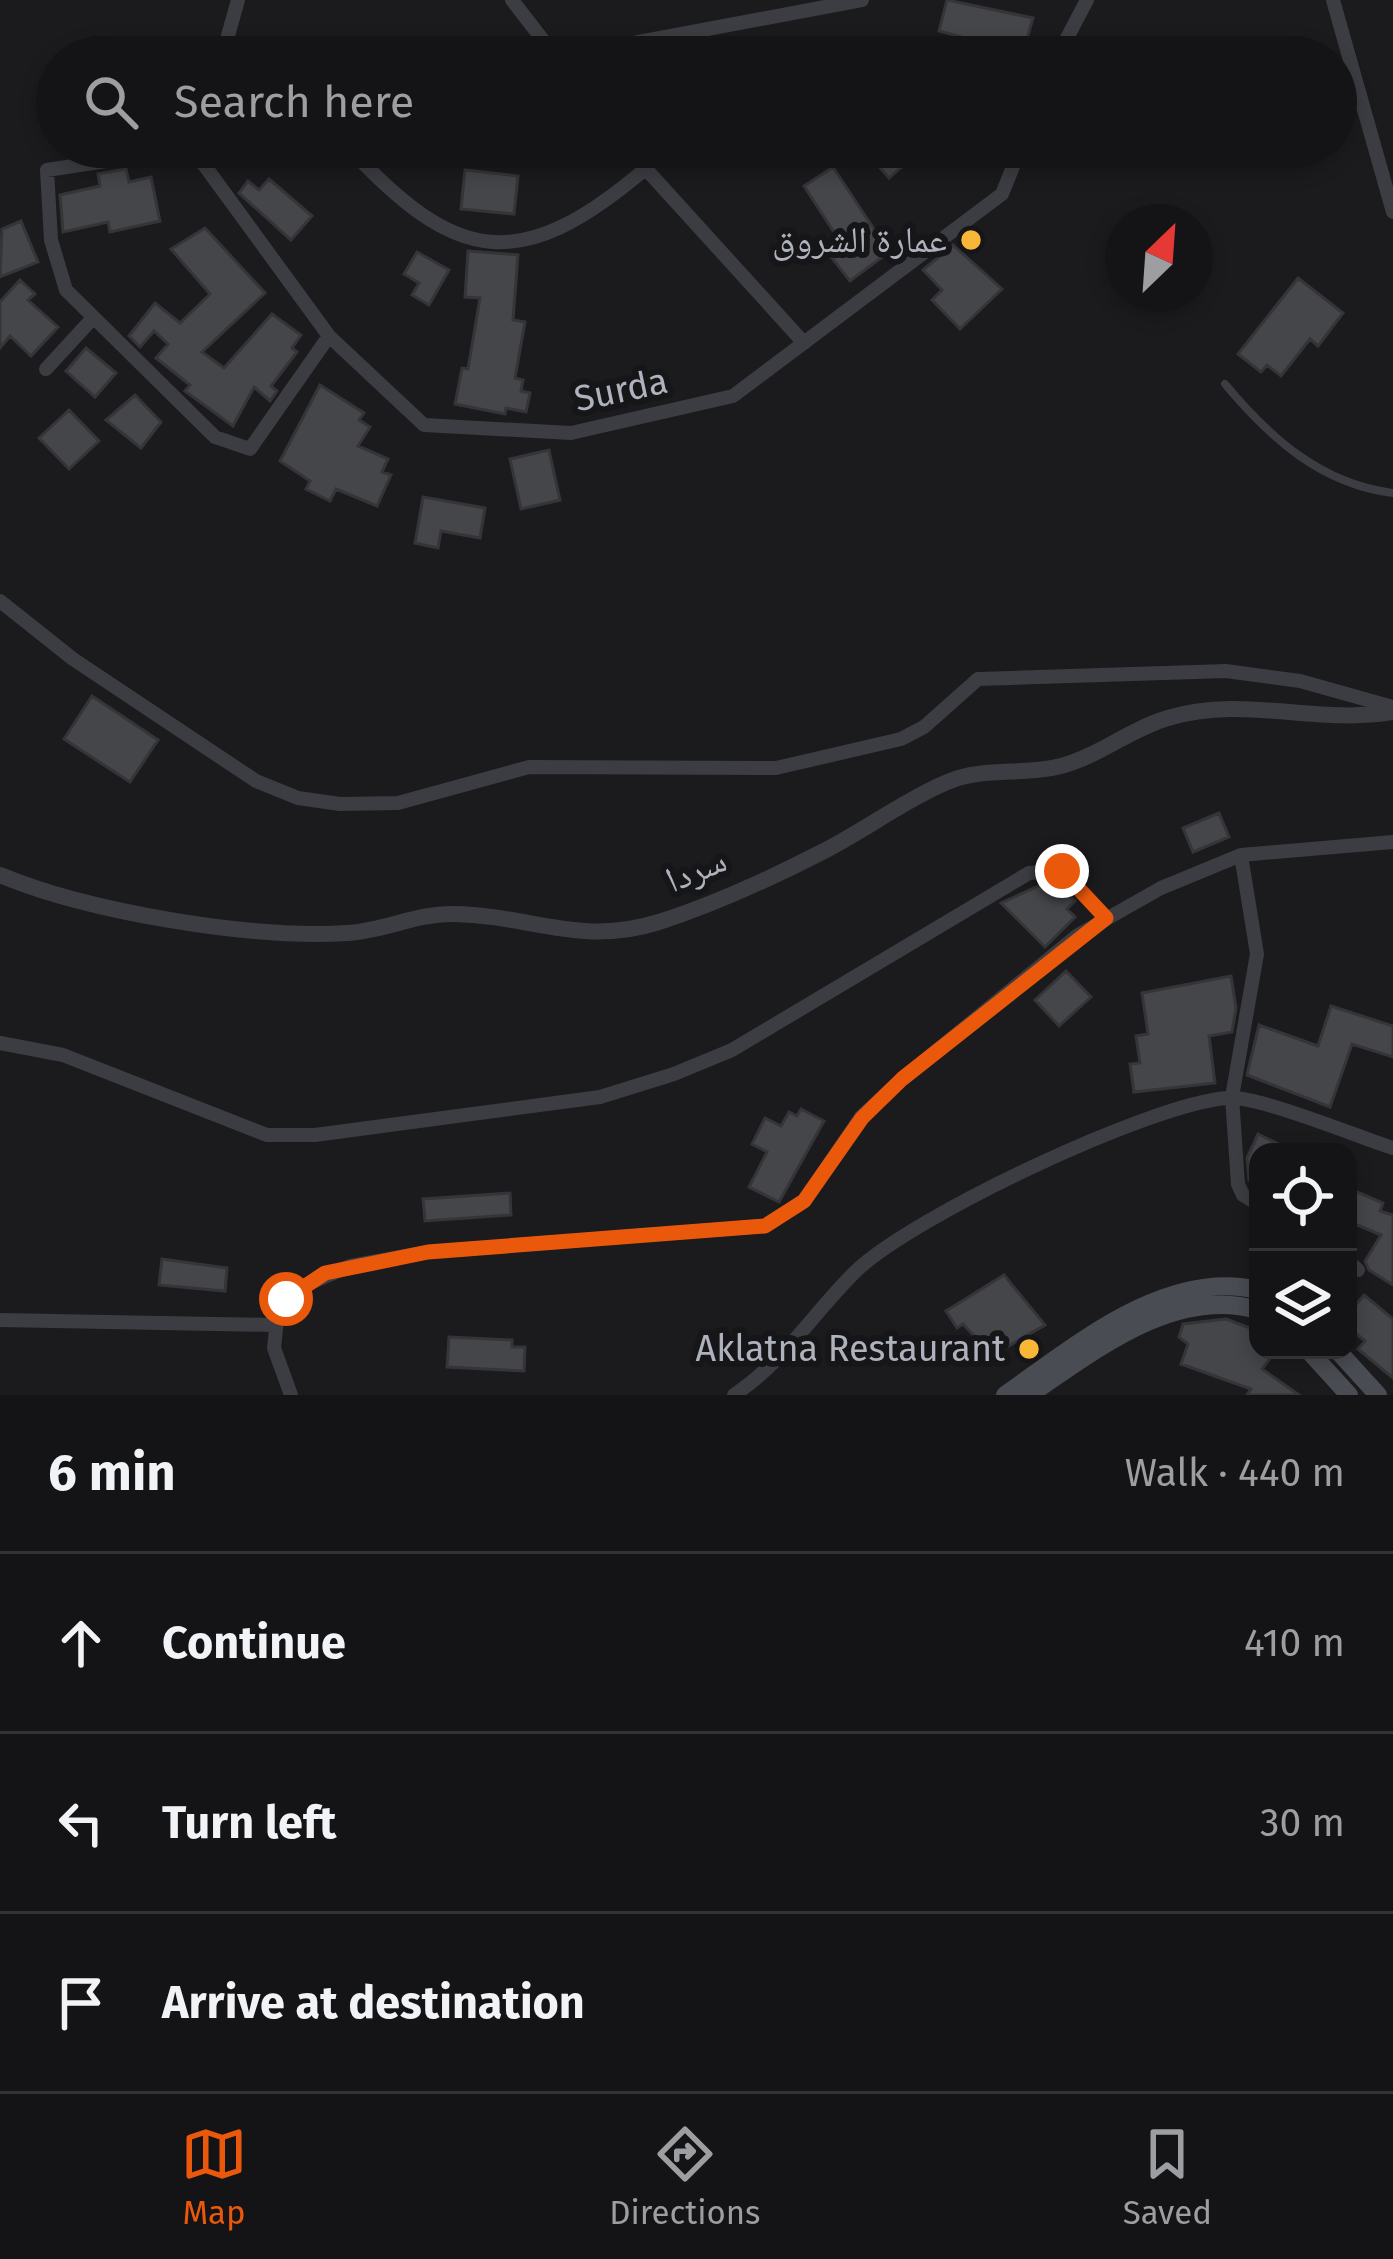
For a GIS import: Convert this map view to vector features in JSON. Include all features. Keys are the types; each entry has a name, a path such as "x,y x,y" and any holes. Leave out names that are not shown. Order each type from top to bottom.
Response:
{"main road":[{"path":"1005,1395 1186,1290 1228,1285 1249,1288"},
{"path":"1029,1395 1074,1356 1189,1305 1219,1302 1249,1308"},
{"path":"1316,1359 1349,1395"},
{"path":"1345,1359 1378,1395"}],"street":[{"path":"228,36 238,0"},
{"path":"512,0 541,36"},
{"path":"670,36 862,0"},
{"path":"1068,36 1087,0"},
{"path":"1333,0 1343,36"},
{"path":"1357,85 1393,212"},
{"path":"60,168 47,170 51,240 67,290 215,437 250,449 329,337"},
{"name":"Surda","path":"206,168 329,337 424,425 571,433 733,396 1002,194 1013,168"},
{"path":"371,168 425,218 492,247 526,240 593,213 644,170 804,343"},
{"path":"46,369 92,319"},
{"path":"0,601 224,761 298,798 398,803 529,767 776,768 901,739 924,727 978,679 1226,671 1300,681 1393,709"},
{"name":"سردا","path":"0,875 110,909 307,933 349,933 416,916 452,914 569,934 604,933 661,922 819,854 946,782 979,771 1058,767 1164,719 1208,707 1254,706 1366,717 1393,709"},
{"path":"290,1395 274,1348 275,1324 278,1311 303,1286 350,1266 428,1252 765,1226 784,1219 804,1201 862,1118 902,1079 1106,918 1241,855 1393,842"},
{"path":"1241,855 1257,954 1232,1096 1238,1184 1249,1199"},
{"path":"0,1043 63,1055 267,1135 360,1130 600,1097 674,1074 733,1050 1029,873 1062,871 1106,918"},
{"path":"734,1395 788,1353 856,1271 896,1239 1160,1112 1232,1096 1393,1148"},
{"path":"0,1321 275,1324"}],"lane":[{"path":"1226,384 1264,430 1307,462 1360,489 1393,493"}],"building":[{"path":"947,0 1033,18 1028,36 958,36 939,31"},
{"path":"834,168 889,252 850,281 828,253 841,243 804,186"},
{"path":"880,168 900,168 889,178"},
{"path":"126,169 129,182 151,177 160,221 110,232 108,222 63,232 60,195 100,186 98,174"},
{"path":"465,170 518,176 514,214 461,209"},
{"path":"269,179 312,216 291,240 239,193 248,181 259,190"},
{"path":"21,221 38,262 0,277 2,229"},
{"path":"205,228 265,293 202,352 224,368 272,314 301,335 292,348 297,352 271,386 277,391 270,401 254,387 233,426 185,391 190,385 156,358 168,344 154,331 140,347 129,336 155,303 180,323 210,294 171,249"},
{"path":"953,245 1002,289 960,329 932,300 942,290 923,270"},
{"path":"468,251 518,255 513,320 525,322 515,378 523,380 521,391 530,393 526,412 506,408 505,414 455,404 462,368 468,369 480,298 465,297"},
{"path":"417,252 449,270 429,305 412,295 419,283 404,274"},
{"path":"1298,278 1343,313 1318,346 1310,339 1281,376 1267,365 1261,372 1238,354"},
{"path":"20,280 35,294 28,300 58,327 31,356 10,336 0,348 0,302"},
{"path":"86,348 116,373 95,397 66,371"},
{"path":"320,385 364,413 359,420 370,427 358,446 388,459 382,472 391,475 377,506 336,489 330,501 306,489 310,481 280,461"},
{"path":"135,395 161,422 141,448 106,420"},
{"path":"69,410 99,441 69,469 39,438"},
{"path":"549,450 560,500 521,509 510,459"},
{"path":"423,497 485,508 480,538 441,531 438,548 415,543"},
{"path":"92,696 158,740 130,782 64,739"},
{"path":"1219,813 1229,837 1193,852 1183,828"},
{"path":"1045,883 1058,896 1064,890 1075,901 1067,909 1075,917 1045,947 1001,903"},
{"path":"1066,971 1091,997 1059,1026 1035,1000"},
{"path":"1231,976 1236,1008 1232,1032 1209,1036 1215,1083 1134,1092 1130,1064 1140,1063 1136,1036 1148,1034 1142,993"},
{"path":"1331,1006 1393,1026 1393,1057 1352,1044 1330,1107 1247,1075 1259,1025 1318,1046"},
{"path":"801,1109 824,1121 779,1202 749,1187 767,1152 752,1144 765,1118 781,1126 789,1112 797,1116"},
{"path":"1258,1134 1276,1143 1254,1143"},
{"path":"1357,1192 1383,1203 1380,1211 1393,1215 1393,1285 1369,1270 1365,1261 1381,1235 1357,1225"},
{"path":"510,1193 511,1215 425,1221 423,1199"},
{"path":"162,1259 227,1268 225,1291 159,1285"},
{"path":"1004,1275 1045,1325 988,1358 974,1336 963,1324 957,1328 946,1311"},
{"path":"1364,1295 1393,1319 1393,1378 1358,1349 1365,1341 1357,1334 1357,1303"},
{"path":"1226,1319 1249,1328 1249,1359 1269,1359 1262,1369 1299,1395 1247,1395 1251,1389 1181,1364 1188,1344 1179,1337 1183,1324"},
{"path":"449,1337 512,1340 512,1347 525,1347 524,1371 447,1367"}],"place":[{"name":"عمارة الشروق","path":"971,240"},
{"name":"Aklatna Restaurant","path":"1029,1349"}],"route":[{"path":"286,1299 325,1273 428,1252 765,1226 784,1219 804,1201 862,1118 902,1079 1078,935 1106,918 1076,880 1062,871"}]}
